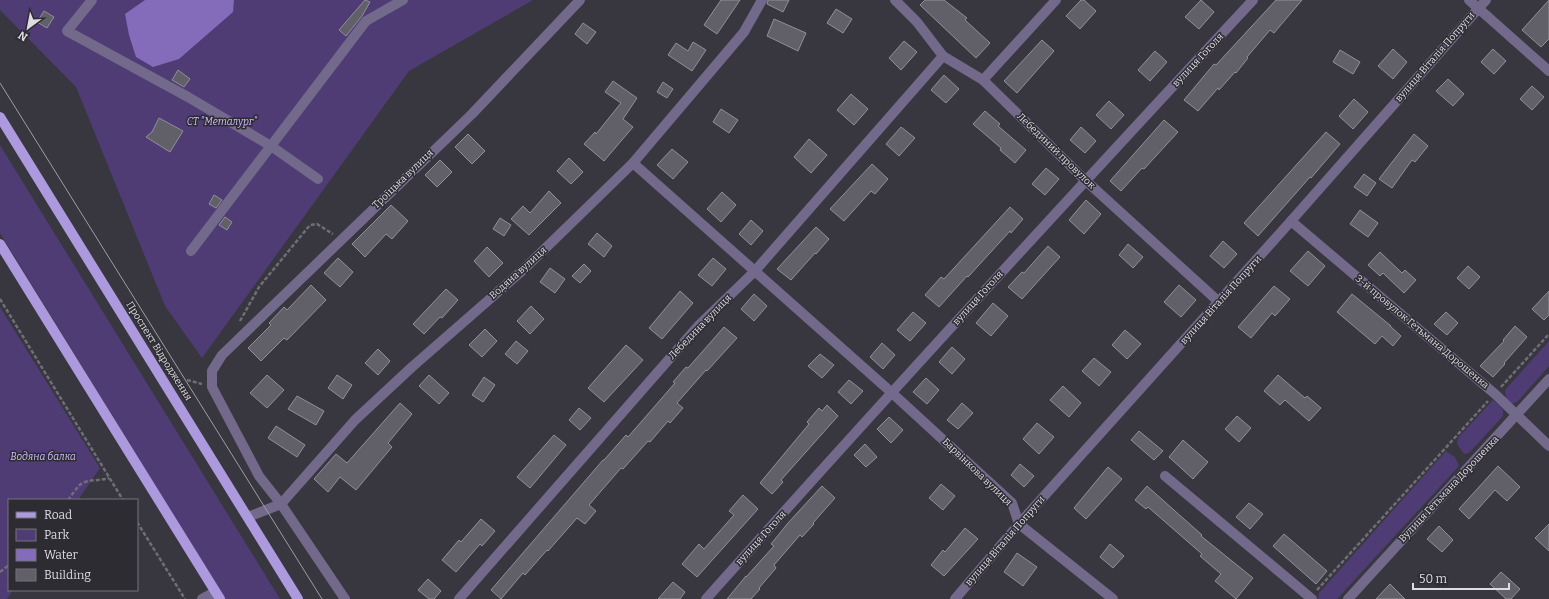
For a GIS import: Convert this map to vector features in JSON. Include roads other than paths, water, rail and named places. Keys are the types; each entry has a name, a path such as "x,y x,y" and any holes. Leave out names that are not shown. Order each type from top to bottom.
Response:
{"main road":[{"name":"Проспект Відродження","path":"0,117 298,599"},
{"path":"0,244 217,595"}],"street":[{"path":"92,0 68,31 188,97 271,146 318,179"},
{"path":"191,251 366,21 403,0"},
{"name":"Троїцька вулиця","path":"345,599 281,504 259,476 212,387 212,371 222,355 472,114 580,0"},
{"name":"Водяна вулиця","path":"248,517 281,504 355,420 412,367 523,270 633,163 744,32 762,0"},
{"name":"Лебединий провулок","path":"895,0 917,22 943,56 983,80 1085,180 1219,302"},
{"path":"983,80 1056,0"},
{"name":"вулиця Гоголя","path":"706,599 891,392 1085,180 1253,0"},
{"path":"1469,0 1549,71"},
{"name":"вулиця Віталія Попруги","path":"955,599 1019,524 1219,302 1486,0"},
{"name":"Лебедина вулиця","path":"459,599 699,325 754,272 943,56"},
{"name":"Барвінкова вулиця","path":"633,163 891,392 1012,503 1019,524"},
{"name":"3-й провулок Гетьмана Дорошенка","path":"1291,221 1495,394 1516,416 1549,446"},
{"name":"Вулиця Гетьмана Дорошенка","path":"1348,599 1549,380"},
{"path":"1165,476 1311,598"},
{"path":"1019,524 1113,599"},
{"path":"202,599 217,595"}],"water":[{"path":"145,0 234,0 233,12 179,59 153,67 136,57 129,35 125,14"}],"tram line":[{"path":"0,83 322,599"}],"park label":[{"name":"СТ \"Металург\"","path":"222,122"},
{"name":"Водяна балка","path":"43,457"}]}
